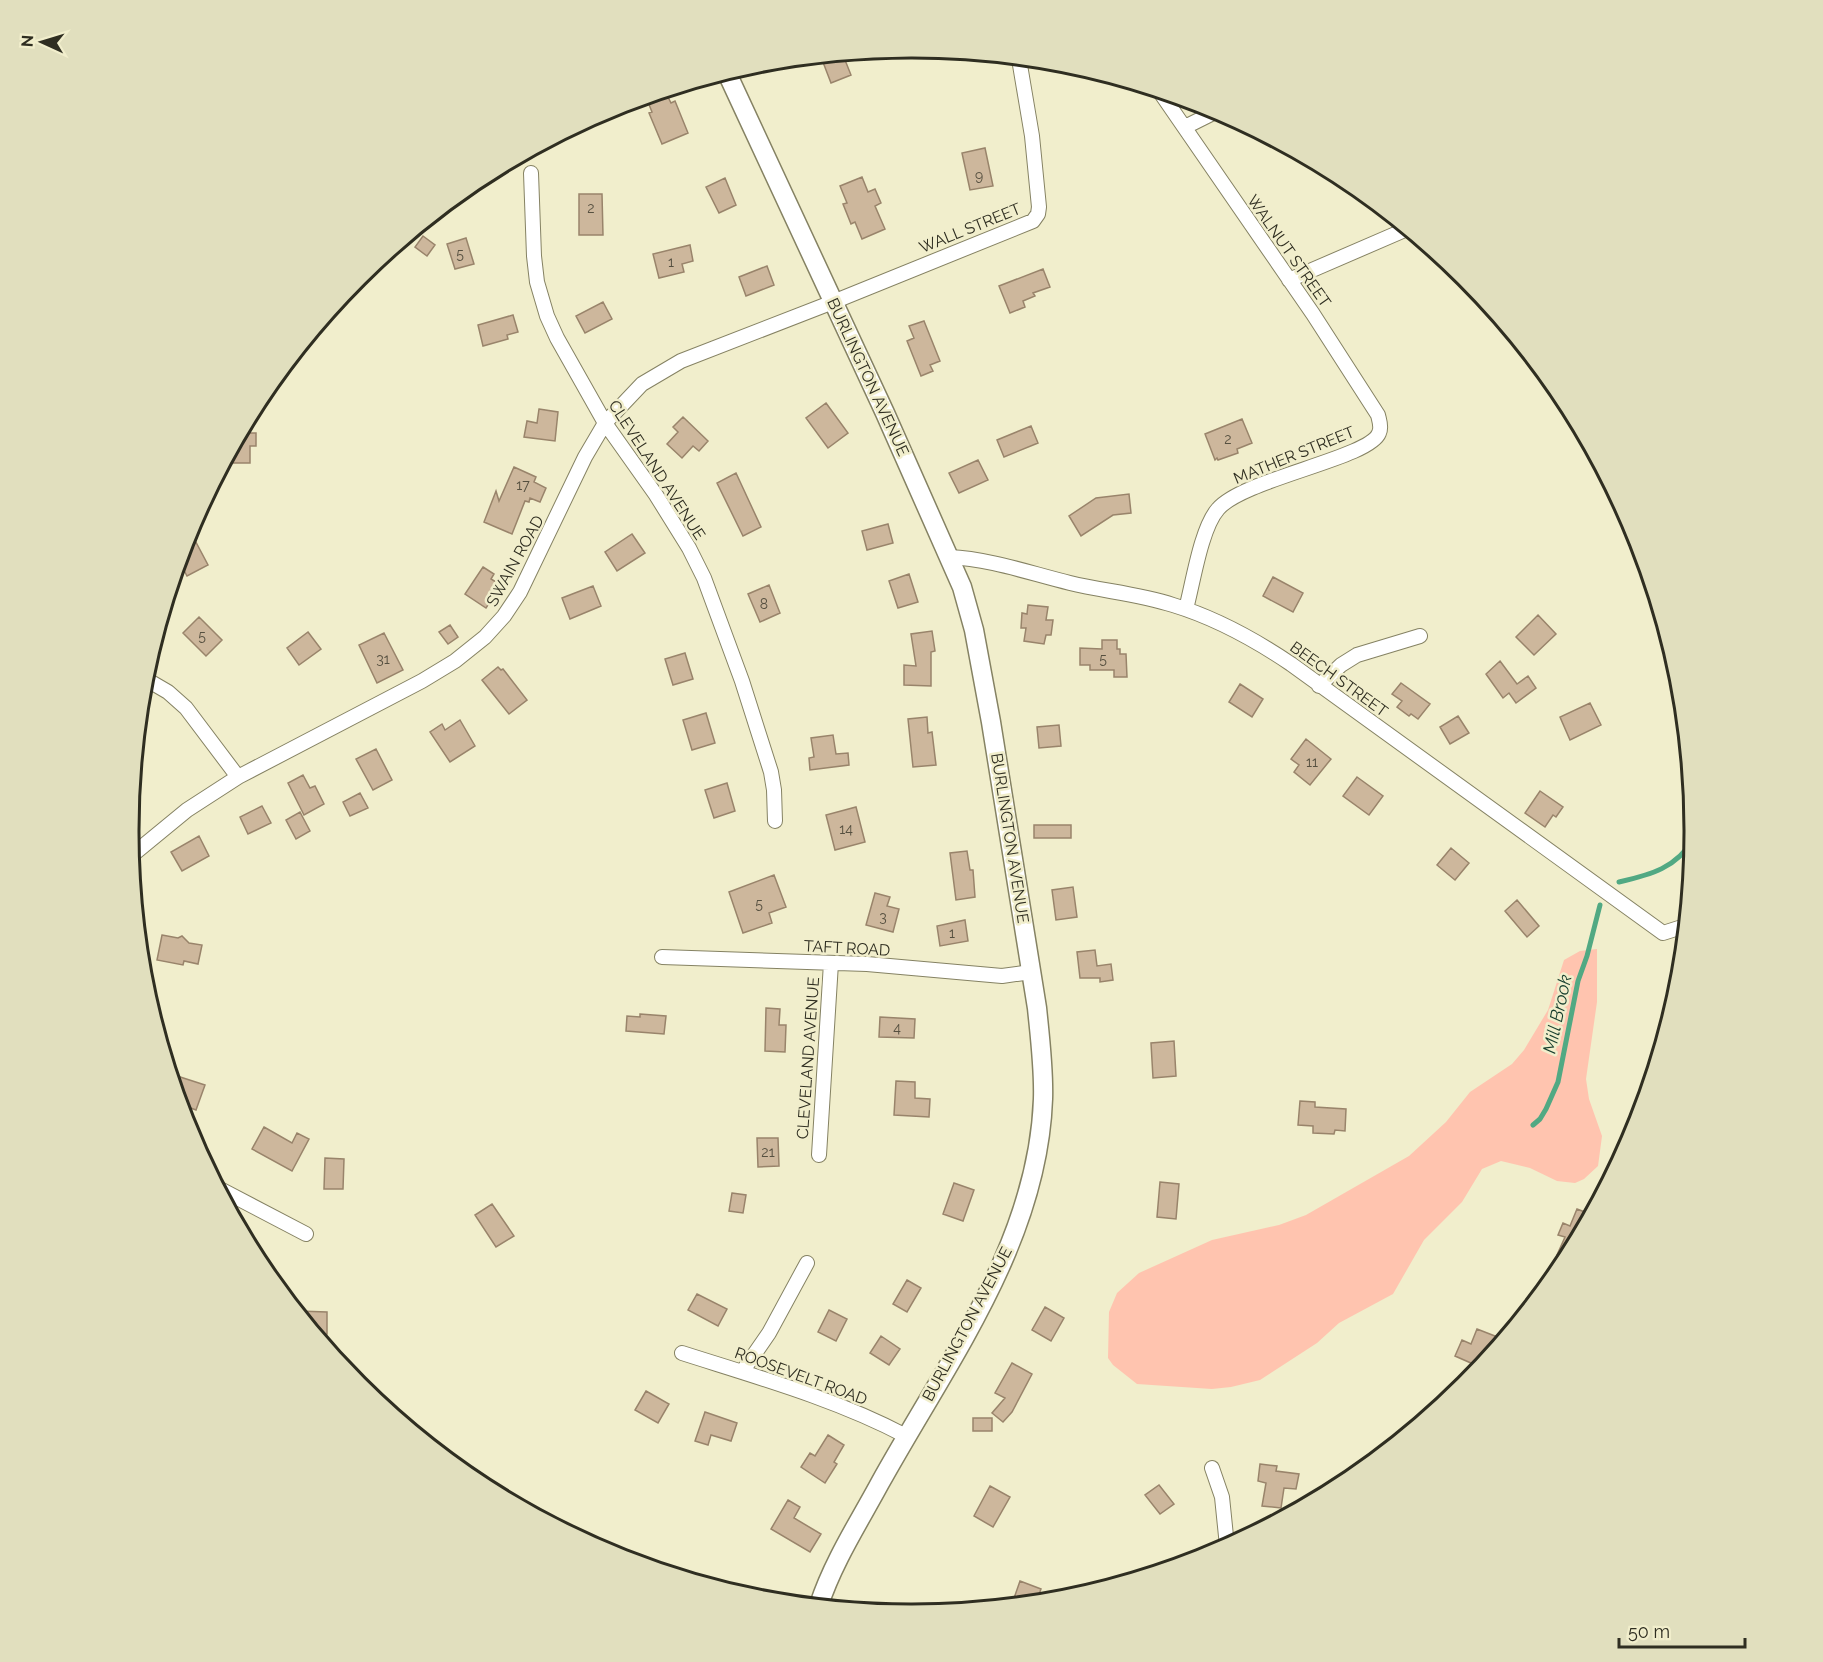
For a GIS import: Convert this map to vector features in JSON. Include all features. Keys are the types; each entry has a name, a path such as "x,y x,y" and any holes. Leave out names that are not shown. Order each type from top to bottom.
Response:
{"main road":[{"name":"BURLINGTON AVENUE","path":"730,80 962,587 974,630 991,722 1040,1040 1043,1099 1034,1165 1016,1231 955,1352 839,1559 822,1598"}],"street":[{"name":"WALL STREET","path":"833,302 1030,223 1036,218 1039,207 1032,136 1020,66"},
{"name":"WALNUT STREET","path":"1167,102 1378,415 1380,432"},
{"path":"1185,127 1206,117"},
{"name":"CLEVELAND AVENUE","path":"531,173 534,256 537,282 543,304 557,338 605,423 636,465 689,548 716,607 772,778 775,821"},
{"path":"1289,280 1399,232"},
{"name":"SWAIN ROAD","path":"140,849 187,810 238,777 422,681 456,661 485,637 504,616 520,592 585,457 605,423 642,384 681,362 833,302"},
{"name":"MATHER STREET","path":"1186,609 1208,527 1220,506 1246,491 1358,449 1376,439 1380,432"},
{"name":"BEECH STREET","path":"949,557 989,561 1068,582 1155,600 1186,609 1260,643 1663,933 1677,928"},
{"path":"1319,686 1341,665 1357,655 1420,636"},
{"path":"153,684 168,692 186,708 238,777"},
{"name":"TAFT ROAD","path":"662,957 831,963 1002,976 1030,972"},
{"name":"CLEVELAND AVENUE","path":"819,1155 831,963"},
{"path":"231,1196 306,1234"},
{"path":"742,1372 769,1333 807,1263"},
{"name":"ROOSEVELT ROAD","path":"682,1353 841,1407 906,1436"},
{"path":"1212,1468 1222,1497 1226,1536"}],"shaded area":[{"path":"1597,949 1597,1002 1586,1079 1589,1099 1602,1136 1598,1166 1584,1179 1575,1183 1557,1181 1530,1168 1501,1161 1482,1169 1462,1202 1424,1240 1393,1294 1339,1323 1317,1343 1260,1380 1212,1389 1137,1384 1113,1365 1108,1358 1109,1312 1117,1293 1139,1273 1212,1240 1279,1225 1306,1215 1409,1156 1446,1122 1470,1092 1512,1064 1524,1050 1548,1010 1564,960 1580,951"}],"building":[{"path":"846,62 851,75 831,83 824,64"},
{"path":"668,98 671,103 675,101 688,133 662,144 649,113 652,112 649,104"},
{"path":"985,148 993,186 970,190 962,153"},
{"path":"862,177 868,192 875,189 881,203 875,206 885,229 862,239 855,222 851,224 843,204 847,203 840,186"},
{"path":"725,178 736,205 719,213 706,187"},
{"path":"579,194 602,194 603,235 579,235"},
{"path":"423,236 435,245 427,256 415,247"},
{"path":"466,238 474,264 455,269 447,244"},
{"path":"690,245 693,261 682,264 684,272 659,278 653,254"},
{"path":"767,266 774,285 746,296 739,277"},
{"path":"1043,269 1050,287 1033,293 1035,296 1023,301 1025,307 1010,313 999,286"},
{"path":"603,302 612,319 585,333 576,316"},
{"path":"513,315 518,332 507,335 508,339 483,346 478,325"},
{"path":"924,321 940,361 930,365 933,371 921,376 907,341 914,338 909,326"},
{"path":"826,403 848,433 828,448 806,418"},
{"path":"539,409 558,412 555,441 524,437 527,421 537,423"},
{"path":"683,417 708,441 699,451 693,446 682,458 667,444 678,432 673,427"},
{"path":"1242,419 1252,443 1237,449 1238,453 1215,460 1205,434"},
{"path":"1031,426 1038,443 1004,457 997,440"},
{"path":"250,432 256,433 256,446 250,446 250,463 233,463"},
{"path":"978,460 988,480 959,493 949,473"},
{"path":"514,467 536,477 534,482 546,488 540,502 530,498 529,502 525,501 512,534 484,522 496,491 499,501"},
{"path":"736,473 761,527 743,536 717,483"},
{"path":"1129,494 1131,513 1113,515 1081,536 1069,516 1096,498"},
{"path":"888,524 893,543 867,550 862,531"},
{"path":"632,534 645,553 617,571 605,552"},
{"path":"196,541 208,565 187,576 184,571"},
{"path":"483,567 494,574 491,579 501,585 486,608 465,594"},
{"path":"909,574 918,602 898,608 889,581"},
{"path":"1273,577 1303,593 1293,612 1263,596"},
{"path":"769,585 780,613 760,622 748,594"},
{"path":"593,586 601,606 570,619 562,598"},
{"path":"1028,605 1048,607 1046,620 1053,620 1051,635 1046,635 1044,644 1024,641 1026,628 1021,628 1022,613 1027,614"},
{"path":"1538,615 1556,634 1534,655 1516,637"},
{"path":"199,617 222,640 206,656 183,633"},
{"path":"450,625 458,637 448,644 439,632"},
{"path":"932,631 935,651 931,652 931,686 904,685 904,665 916,666 911,634"},
{"path":"308,632 321,649 299,665 287,648"},
{"path":"384,633 403,670 377,683 359,645"},
{"path":"1102,640 1117,640 1117,649 1120,649 1120,654 1126,654 1127,677 1114,677 1114,670 1090,670 1090,665 1080,665 1080,648 1102,649"},
{"path":"685,653 693,679 673,685 665,659"},
{"path":"1500,661 1517,684 1528,676 1536,688 1516,703 1509,693 1503,698 1486,674"},
{"path":"498,667 503,669 527,700 509,714 482,680"},
{"path":"1401,683 1430,704 1418,719 1411,714 1409,716 1397,707 1402,701 1392,694"},
{"path":"1240,684 1263,699 1252,717 1229,702"},
{"path":"1590,703 1601,725 1570,740 1560,717"},
{"path":"706,713 715,743 692,750 683,720"},
{"path":"1458,716 1469,733 1450,744 1440,727"},
{"path":"927,717 928,733 932,732 936,765 913,767 908,719"},
{"path":"460,720 475,746 450,762 430,732 442,724 445,730"},
{"path":"1059,725 1061,746 1039,748 1037,727"},
{"path":"833,735 836,754 848,753 849,765 810,770 809,758 814,757 811,738"},
{"path":"1306,739 1331,759 1310,785 1294,772 1299,765 1291,759"},
{"path":"376,749 392,780 373,790 356,759"},
{"path":"303,775 310,788 315,786 324,804 304,815 288,783"},
{"path":"1357,777 1383,796 1369,815 1343,796"},
{"path":"727,783 735,811 714,818 705,790"},
{"path":"1540,791 1563,807 1556,817 1553,815 1545,827 1525,813"},
{"path":"360,793 368,808 350,816 343,802"},
{"path":"262,806 271,823 248,834 240,817"},
{"path":"856,807 865,842 835,850 826,815"},
{"path":"300,812 310,831 296,839 286,820"},
{"path":"1034,825 1071,825 1071,838 1034,838"},
{"path":"199,836 209,856 182,871 171,852"},
{"path":"1451,848 1469,863 1455,880 1437,865"},
{"path":"967,851 970,870 973,870 975,897 956,900 950,853"},
{"path":"774,875 786,907 769,913 772,923 743,933 729,892"},
{"path":"1073,887 1077,917 1056,920 1052,890"},
{"path":"875,893 890,897 887,906 899,909 893,932 866,925"},
{"path":"1517,900 1539,926 1527,937 1505,911"},
{"path":"965,920 968,941 940,946 937,926"},
{"path":"162,935 178,938 182,936 189,943 202,945 198,964 184,961 183,965 157,960"},
{"path":"1095,950 1097,966 1111,964 1113,980 1100,982 1100,978 1080,978 1077,952"},
{"path":"766,1008 780,1009 779,1025 786,1025 785,1052 765,1051"},
{"path":"640,1014 666,1016 664,1034 626,1031 627,1016 640,1017"},
{"path":"880,1017 915,1019 914,1038 879,1037"},
{"path":"1174,1041 1176,1076 1153,1078 1151,1043"},
{"path":"179,1077 205,1085 196,1110 191,1108"},
{"path":"896,1081 915,1082 915,1098 930,1099 929,1117 894,1115"},
{"path":"1300,1101 1315,1102 1315,1107 1346,1109 1345,1131 1335,1130 1334,1134 1313,1133 1313,1126 1298,1125"},
{"path":"264,1127 292,1143 297,1133 309,1139 292,1171 252,1149"},
{"path":"757,1138 778,1138 779,1166 758,1167"},
{"path":"325,1158 344,1159 343,1189 324,1189"},
{"path":"1160,1182 1179,1184 1176,1219 1157,1217"},
{"path":"954,1183 974,1190 963,1221 943,1214"},
{"path":"732,1193 746,1195 743,1213 729,1211"},
{"path":"492,1204 514,1236 496,1247 475,1215"},
{"path":"1577,1209 1584,1212 1557,1255 1565,1237 1558,1235 1563,1223 1570,1226"},
{"path":"907,1280 921,1288 907,1312 893,1304"},
{"path":"697,1294 727,1309 718,1326 688,1310"},
{"path":"1045,1307 1064,1318 1051,1341 1032,1330"},
{"path":"829,1310 847,1319 836,1341 818,1332"},
{"path":"307,1311 327,1312 326,1334"},
{"path":"1477,1329 1495,1336 1471,1363 1455,1356 1462,1340 1471,1344"},
{"path":"881,1336 900,1349 889,1365 870,1353"},
{"path":"1012,1363 1032,1374 1012,1412 1003,1422 992,1413 1005,1398 995,1393"},
{"path":"646,1391 669,1404 658,1423 635,1410"},
{"path":"705,1412 737,1423 731,1441 711,1435 708,1445 695,1441"},
{"path":"973,1418 992,1418 992,1431 973,1431"},
{"path":"828,1435 844,1445 834,1462 837,1464 825,1483 801,1467 810,1453 815,1456"},
{"path":"1260,1464 1277,1466 1276,1471 1299,1474 1296,1489 1284,1488 1281,1508 1262,1506 1266,1483 1258,1481"},
{"path":"1159,1485 1174,1504 1160,1514 1145,1495"},
{"path":"990,1486 1010,1497 993,1527 974,1516"},
{"path":"788,1500 800,1507 794,1518 821,1534 810,1552 771,1529"},
{"path":"1020,1581 1041,1589 1040,1593 1015,1597"}],"waterway":[{"name":"Mill Brook","path":"1619,882 1662,869 1683,852"},
{"name":"Mill Brook","path":"1533,1125 1546,1109 1558,1082 1578,981 1600,905"}]}
